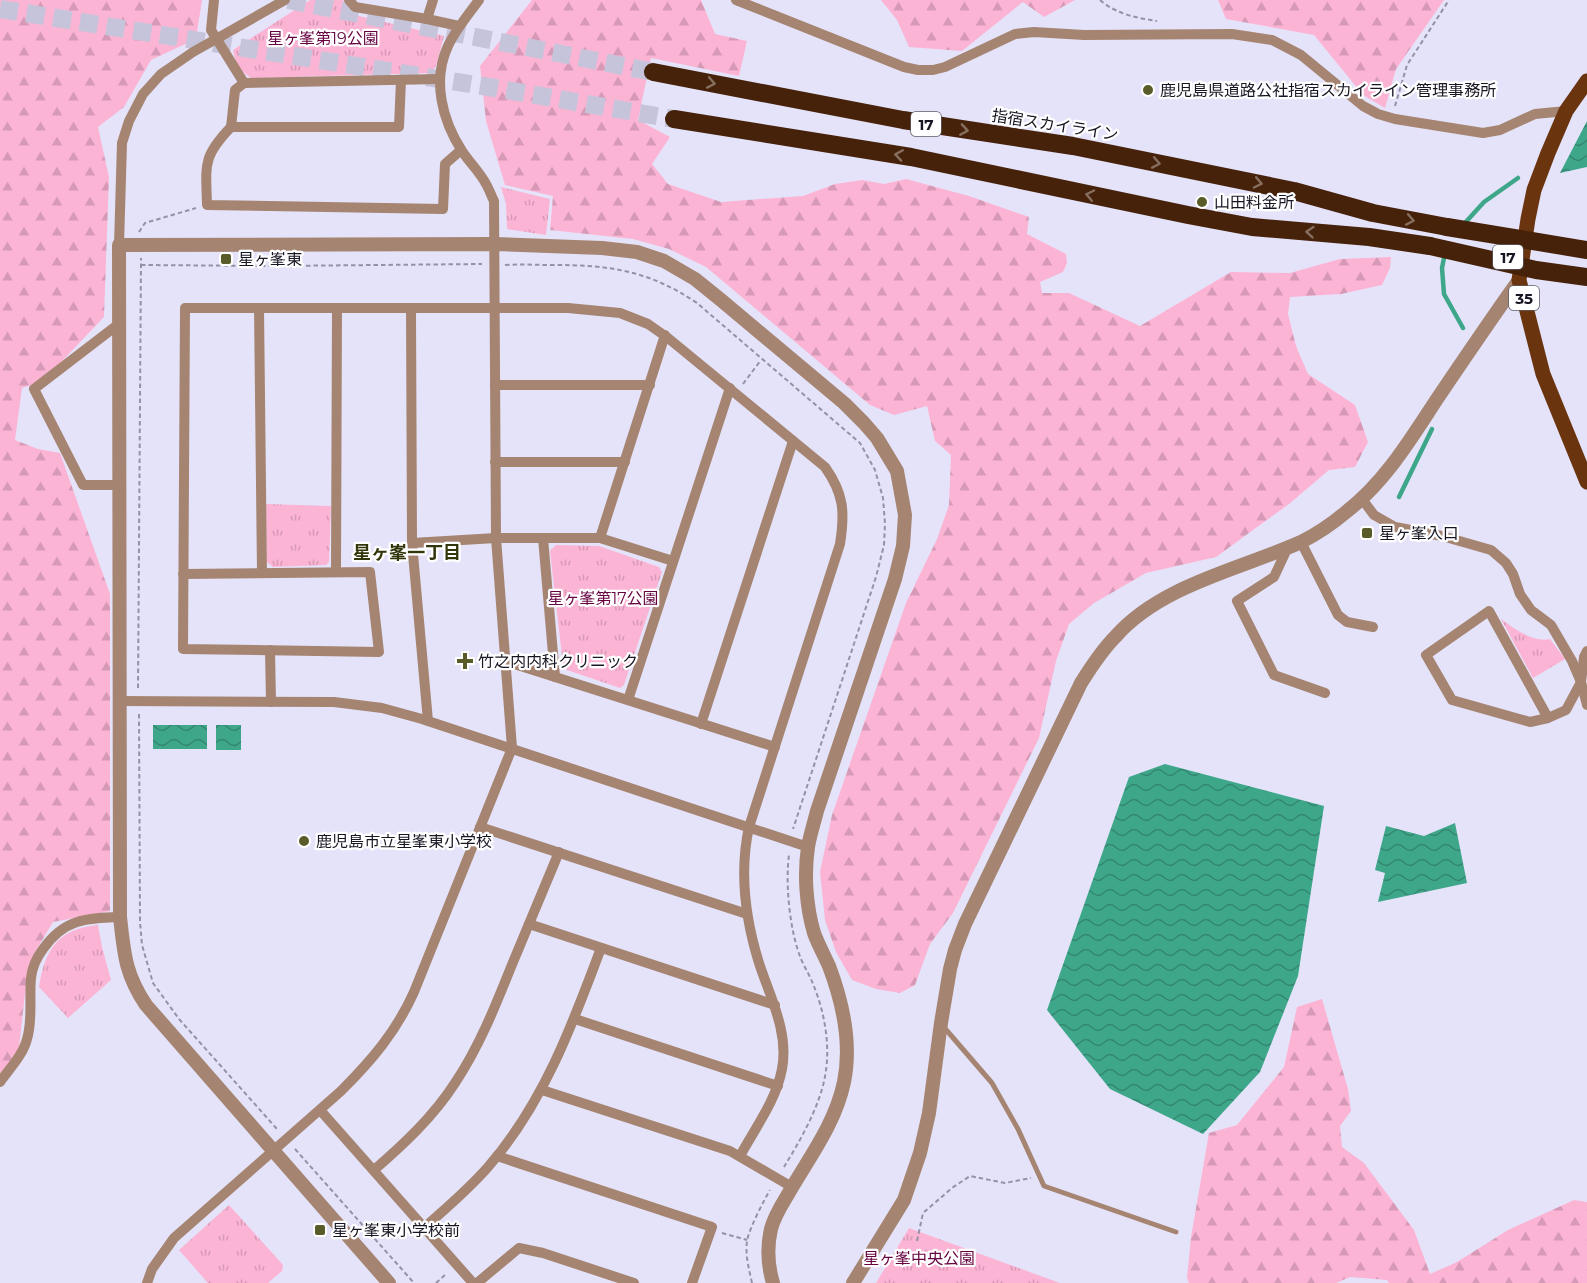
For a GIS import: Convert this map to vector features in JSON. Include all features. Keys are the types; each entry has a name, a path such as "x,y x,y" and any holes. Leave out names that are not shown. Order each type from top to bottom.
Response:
{"highway":[{"name":"指宿スカイライン","path":"653,72 903,120 1120,155 1294,191 1373,213 1447,227"},
{"name":"17","path":"674,119 911,157 1252,227 1369,237 1587,268"},
{"name":"17","path":"1447,227 1587,250"},
{"path":"1447,227 1587,238"},
{"path":"1430,246 1536,270 1587,277"}],"main road":[{"name":"35","path":"1585,473 1542,374 1520,280 1534,190 1566,111 1587,81"}],"street":[{"path":"214,0 211,30 244,83"},
{"path":"285,0 216,39 161,74 143,94 129,121 122,143 119,245 120,916 126,966 146,1005 388,1283"},
{"path":"349,0 355,7 427,19 459,27"},
{"path":"427,19 433,0"},
{"path":"147,1283 152,1269 174,1238 363,1070 404,1014 512,748 496,538 494,201 486,183 461,150 449,128 442,106 439,79 447,47 479,0"},
{"path":"736,0 904,67 918,70 945,67 1015,34 1034,32 1084,35 1232,34 1272,40 1300,55 1364,106 1378,114 1391,117 1483,133 1500,130 1535,114 1566,111"},
{"path":"439,79 244,83 235,90 231,127 218,140 210,153 206,168 207,205 443,209 445,164 461,150"},
{"path":"231,127 399,127 401,80"},
{"path":"119,245 494,244 602,248 637,252 664,261 695,279 844,403 877,438 897,471 905,514 903,546 895,579 818,811 808,847 806,872 807,899 814,932 833,977 845,1020 848,1054 844,1083 834,1114 771,1228 769,1270 773,1283"},
{"path":"853,1283 904,1200 920,1153 929,1113 950,969 965,924 1081,684 1093,664 1116,635 1139,615 1159,602 1180,590 1294,544 1324,529 1362,499 1398,459 1487,324 1520,280"},
{"path":"183,574 370,572 379,652 183,649 183,574 185,308 568,308 620,313 648,324 665,335 825,467 835,482 841,498 843,526 834,562 744,848 743,869 747,914 760,964 780,1023 783,1067 770,1104 740,1156"},
{"path":"260,308 262,573"},
{"path":"336,572 337,308"},
{"path":"411,308 412,543 428,721"},
{"path":"120,322 34,389 83,485 120,484"},
{"path":"600,538 665,335"},
{"path":"495,385 650,385"},
{"path":"628,700 673,561 733,391"},
{"path":"701,724 793,441"},
{"path":"495,462 625,462"},
{"path":"1362,499 1374,515 1395,527 1451,538 1491,550 1506,563 1513,574 1520,594 1531,610 1551,625 1572,661 1587,705"},
{"path":"412,543 496,538 600,538 673,561"},
{"path":"543,538 555,677"},
{"path":"1294,544 1338,615 1347,622 1373,627"},
{"path":"1294,544 1274,577 1237,601 1274,675 1326,693"},
{"path":"1548,718 1489,611 1426,655 1452,700 1530,722 1548,718 1566,710 1581,682 1584,657 1587,651"},
{"path":"270,650 271,702"},
{"path":"505,661 775,747"},
{"path":"120,701 354,704 382,708 512,748 808,847"},
{"path":"480,827 747,914"},
{"path":"374,1170 423,1125 468,1062 490,1018 559,852"},
{"path":"0,1082 24,1049 29,1032 31,976 38,955 48,941 59,930 73,922 96,917 120,916"},
{"path":"529,924 775,1005"},
{"path":"424,1228 462,1196 497,1156 525,1118 562,1049 601,948"},
{"path":"574,1019 778,1086"},
{"path":"542,1090 740,1156 792,1187"},
{"path":"320,1110 475,1283 519,1248 543,1253 634,1283"},
{"path":"497,1156 712,1227 692,1283"},
{"path":"594,1283 598,1271"}],"lane":[{"path":"941,1023 992,1083 1018,1129 1044,1186 1176,1232"}],"path":[{"path":"1100,0 1112,9 1135,17 1158,21 1169,35"},
{"path":"1391,117 1407,64 1449,0"},
{"path":"139,231 145,223 207,205"},
{"path":"141,265 588,265 622,269 652,279 697,303 860,443 875,470 883,498 884,545 876,577 791,841 788,899 800,958 814,985 822,1012 827,1045 826,1071 821,1092 796,1147 780,1173"},
{"path":"733,391 762,359"},
{"path":"292,1145 414,1283"},
{"path":"917,1241 923,1213 970,1176 1005,1183 1040,1176"},
{"path":"752,1283 747,1264 747,1240 764,1200 775,1182"},
{"path":"711,1229 747,1240"},
{"path":"436,1283 457,1265"}],"green space":[{"path":"0,0 202,0 196,39 151,60 124,107 98,127 109,177 104,317 43,381 22,388 15,440 38,449 60,453 110,594 110,911 53,922 35,952 27,975 19,1048 0,1076"},
{"name":"星ヶ峯第19公園","path":"310,0 343,0 355,15 444,36 436,66 430,73 251,78 247,76 235,59 233,50"},
{"path":"532,0 701,0 715,34 747,41 739,76 651,58 638,120 670,137 652,164 668,184 721,202 803,196 835,184 862,180 884,184 906,179 969,196 1029,217 1027,234 1066,254 1067,263 1063,272 1040,282 1042,293 1069,293 1140,326 1231,272 1290,273 1340,259 1391,257 1390,268 1382,285 1341,294 1290,297 1288,314 1296,346 1308,374 1355,405 1368,442 1355,467 1329,470 1289,504 1216,557 1146,573 1094,603 1069,624 1056,661 1039,738 953,913 930,944 915,985 900,993 876,989 852,980 836,952 825,920 820,872 832,815 906,603 937,539 949,505 951,455 935,441 927,406 894,415 870,405 706,267 669,249 633,239 550,230 553,196 505,185 486,121 480,66"},
{"path":"881,0 1075,0 1044,17 1023,2 962,51 909,47 897,20"},
{"path":"1218,0 1444,0 1396,69 1385,108 1363,95 1314,35 1226,19"},
{"path":"501,187 550,199 546,235 507,229 506,204"},
{"path":"266,504 331,506 329,562 326,565 273,567 267,562"},
{"name":"星ヶ峯第17公園","path":"556,545 599,546 659,567 662,572 624,685 620,688 567,670 563,665 550,551"},
{"path":"1501,619 1531,637 1550,639 1565,659 1533,678"},
{"path":"98,925 111,980 68,1018 39,987 45,962 63,936 84,927"},
{"path":"1322,999 1348,1089 1351,1111 1340,1126 1342,1147 1364,1163 1414,1230 1430,1274 1457,1262 1508,1230 1574,1200 1587,1202 1587,1283 1389,1283 1387,1280 1350,1277 1336,1283 1189,1283 1187,1278 1191,1237 1209,1133 1237,1125 1284,1067 1297,1007"},
{"path":"229,1205 283,1265 282,1271 268,1283 208,1283 179,1250"},
{"name":"星ヶ峯中央公園","path":"909,1228 1060,1283 876,1283"}],"water":[{"path":"1587,121 1587,167 1560,173"},
{"path":"153,725 207,725 207,749 153,749"},
{"path":"216,725 241,725 241,750 216,750"},
{"path":"1165,764 1324,806 1298,976 1260,1072 1203,1134 1110,1089 1047,1010 1129,777"},
{"path":"1455,823 1467,883 1378,902 1385,873 1375,870 1386,826 1424,836"}],"waterway":[{"path":"1464,224 1484,202 1518,178"},
{"path":"1445,253 1442,268 1444,294 1463,328"},
{"path":"1399,497 1432,429"}],"tunnel":[{"path":"288,0 653,72"},
{"path":"0,9 674,119"}],"place":[{"name":"鹿児島県道路公社指宿スカイライン管理事務所","path":"1148,90"},
{"name":"山田料金所","path":"1202,202"},
{"name":"星ヶ峯東","path":"226,259"},
{"name":"星ヶ峯入口","path":"1367,533"},
{"name":"竹之内内科クリニック","path":"465,661"},
{"name":"鹿児島市立星峯東小学校","path":"304,841"},
{"name":"星ヶ峯東小学校前","path":"320,1230"}],"district":[{"name":"星ヶ峯一丁目","path":"407,553"}]}
